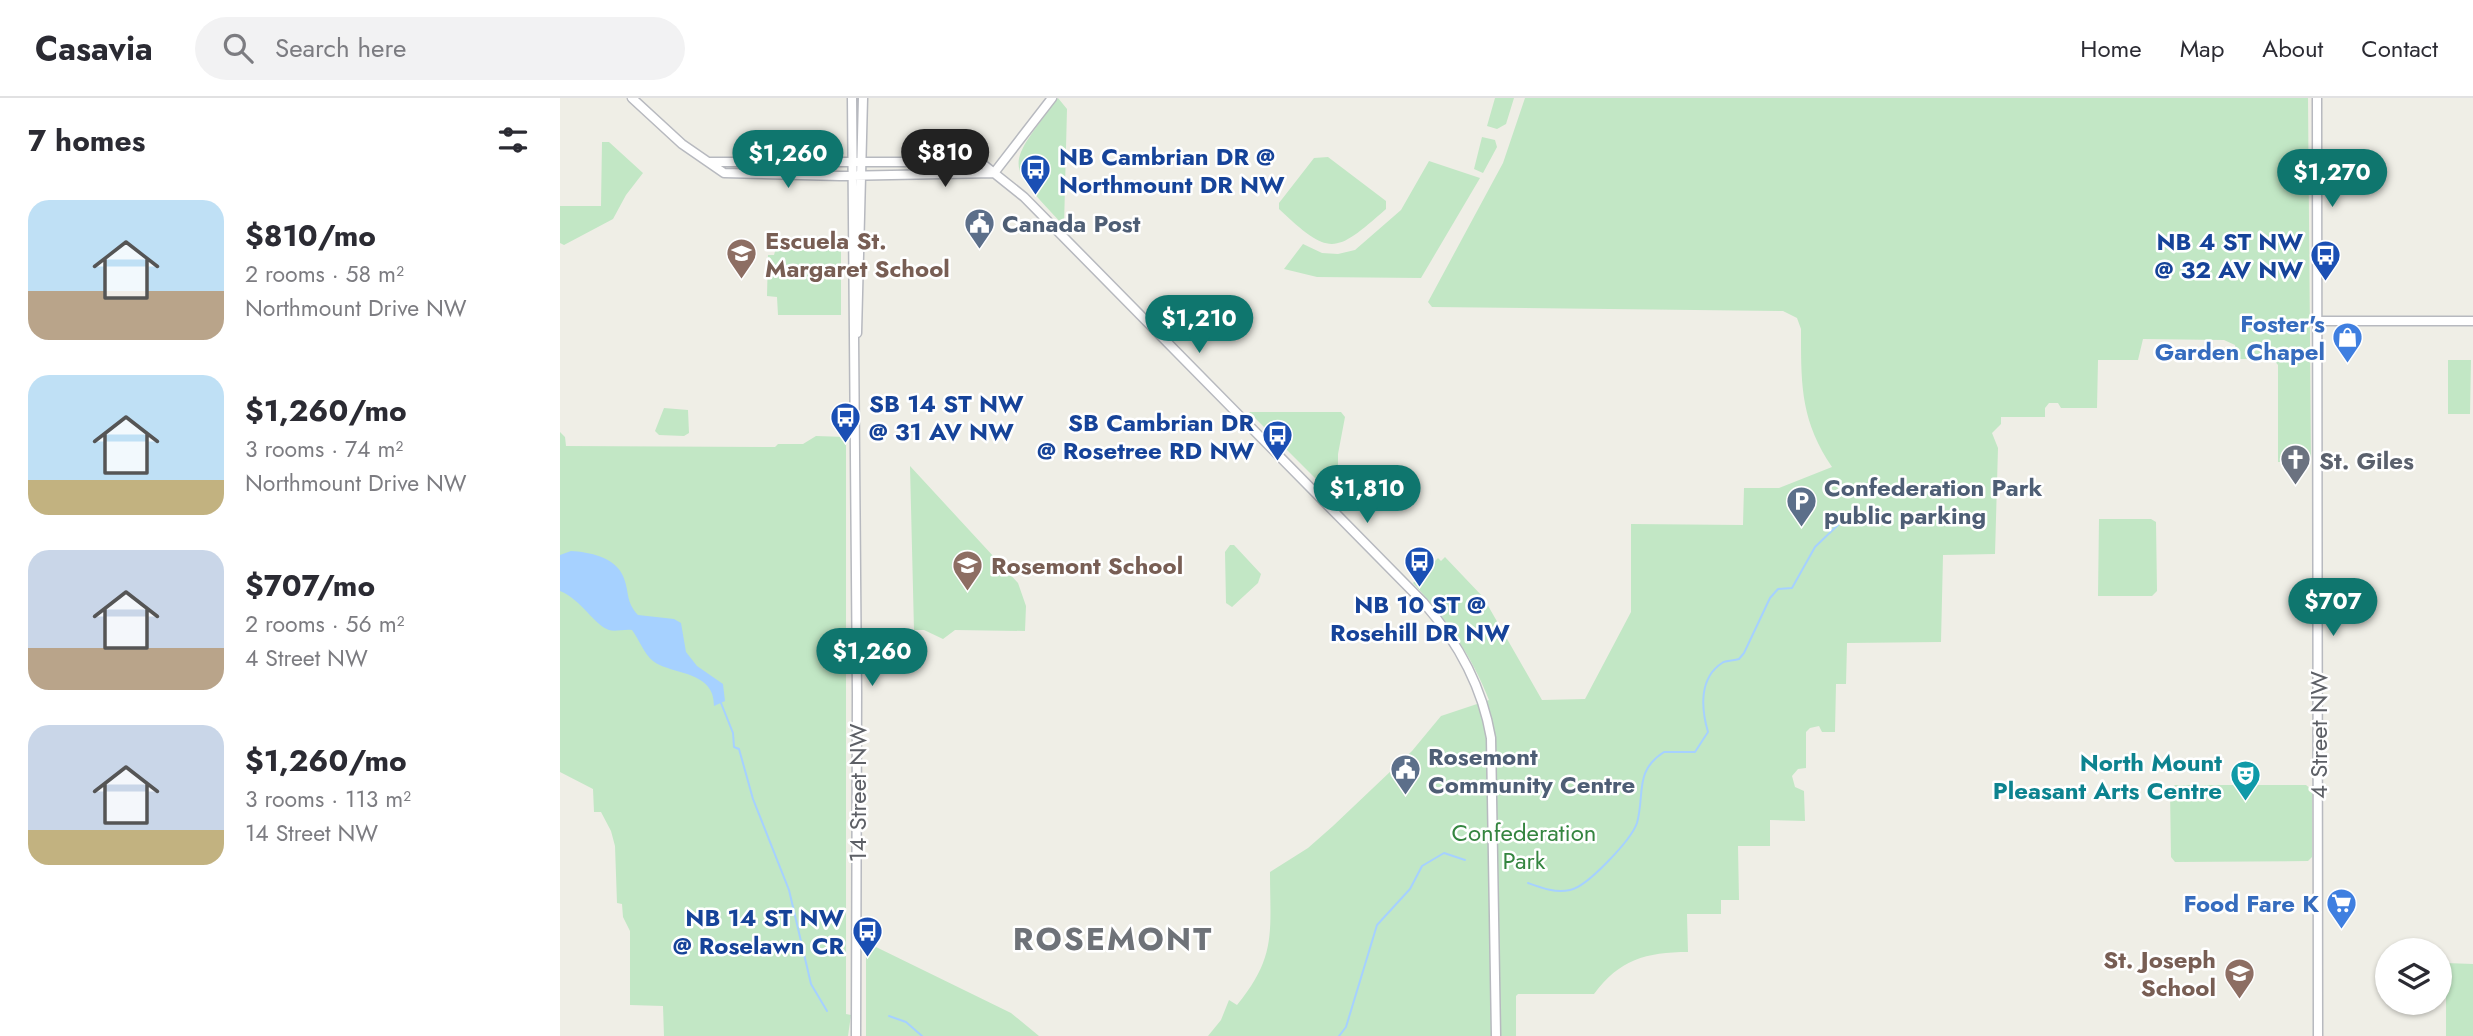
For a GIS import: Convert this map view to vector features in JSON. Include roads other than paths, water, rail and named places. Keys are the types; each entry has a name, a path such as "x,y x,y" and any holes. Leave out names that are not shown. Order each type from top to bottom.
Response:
{"street":[{"path":"632,98 682,144 724,173 858,176 995,173"},
{"name":"14 Street NW","path":"852,98 853,163 858,176 859,320 856,339 856,1036"},
{"name":"14 Street NW","path":"858,176 863,163 863,98"},
{"path":"995,173 1052,98"},
{"name":"4 Street NW","path":"2317,98 2318,1036"},
{"path":"709,162 976,162 995,173 1024,197 1439,620 1471,671 1483,702 1494,770 1496,1036"},
{"path":"2319,321 2473,321"}],"water":[{"path":"571,551 593,554 614,564 623,576 629,601 638,615 674,619 681,623 686,652 697,666 723,684 725,701 714,706 712,694 700,680 653,661 632,630 611,631 603,627 575,600 560,591 560,555"}],"waterway":[{"path":"1528,883 1554,890 1570,890 1587,881 1618,851 1637,823 1642,784 1648,767 1664,752 1695,752 1708,732 1703,704 1709,677 1722,663 1739,659 1770,598 1778,589 1792,588 1815,547 1840,523"},
{"path":"721,703 733,733 734,747 739,749 753,799 789,890 811,984 827,1011"},
{"path":"1339,1036 1346,1027 1377,925 1410,889 1422,866 1444,853 1465,860"},
{"path":"889,1016 906,1022 922,1036"}],"place":[{"name":"NB Cambrian DR @ Northmount DR NW","path":"1036,197"},
{"name":"Canada Post","path":"979,250"},
{"name":"Escuela St. Margaret School","path":"742,281"},
{"name":"NB 4 ST NW @ 32 AV NW","path":"2326,282"},
{"name":"Foster's Garden Chapel","path":"2348,364"},
{"name":"SB 14 ST NW @ 31 AV NW","path":"846,444"},
{"name":"SB Cambrian DR @ Rosetree RD NW","path":"1277,463"},
{"name":"St. Giles","path":"2296,487"},
{"name":"Confederation Park public parking","path":"1801,528"},
{"name":"NB 10 ST @ Rosehill DR NW","path":"1420,589"},
{"name":"Rosemont School","path":"968,592"},
{"name":"Rosemont Community Centre","path":"1405,797"},
{"name":"North Mount Pleasant Arts Centre","path":"2245,803"},
{"name":"Food Fare K","path":"2342,930"},
{"name":"NB 14 ST NW @ Roselawn CR","path":"867,958"},
{"name":"St. Joseph School","path":"2239,1000"}],"district":[{"name":"ROSEMONT","path":"1113,939"}],"park label":[{"name":"Confederation Park","path":"1524,846"}]}
